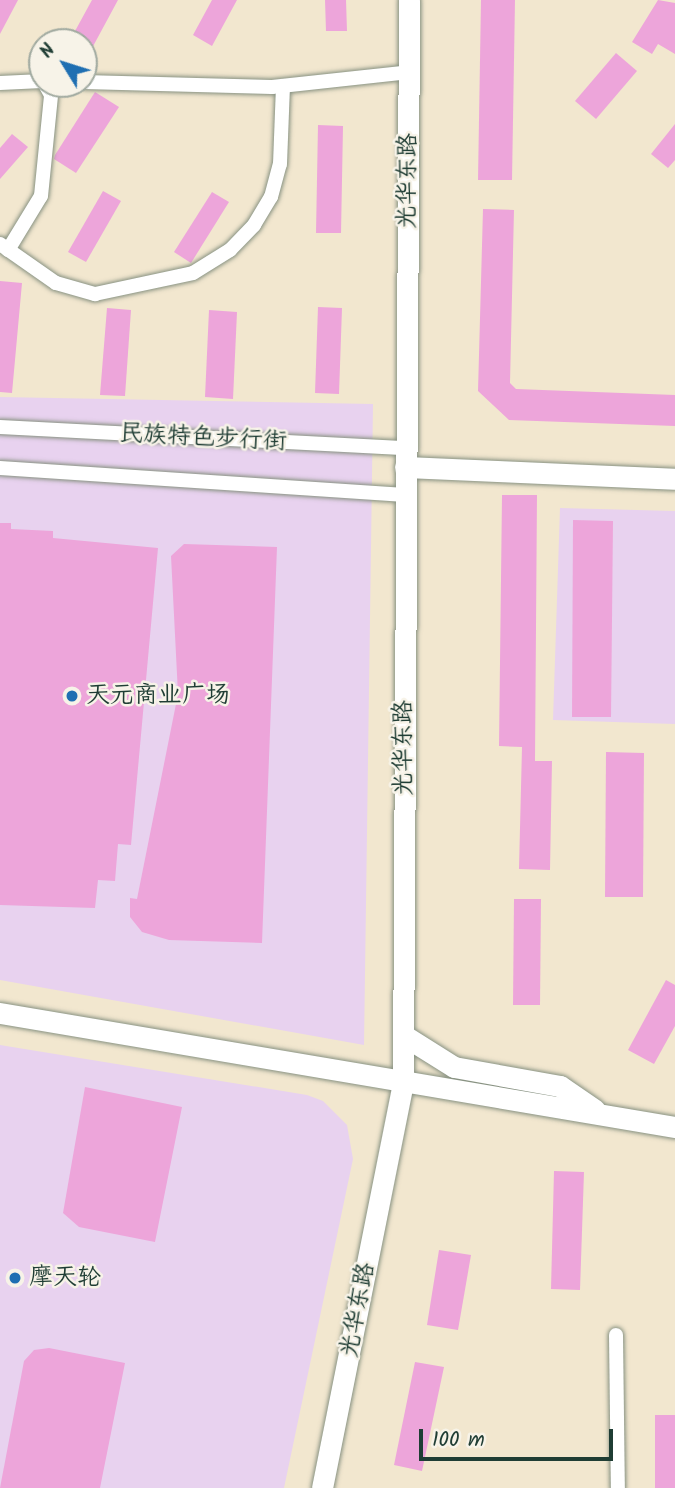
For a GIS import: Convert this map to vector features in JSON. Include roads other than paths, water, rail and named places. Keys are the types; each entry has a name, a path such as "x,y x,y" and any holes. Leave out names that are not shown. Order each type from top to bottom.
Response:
{"main road":[{"name":"光华东路","path":"322,1488 403,1082 409,0"},
{"path":"405,458 675,479"},
{"path":"0,1013 675,1127"},
{"path":"403,1035 454,1067 560,1086 603,1115"}],"street":[{"path":"98,82 283,86 409,72"},
{"path":"0,83 28,83"},
{"path":"51,98 41,196 4,247 56,283 95,294 193,273 230,250 254,225 271,197 280,164 283,86"},
{"name":"民族特色步行街","path":"0,427 405,458"},
{"name":"民族特色步行街","path":"0,468 405,495"},
{"path":"616,1335 618,1488"}],"place":[{"name":"天元商业广场","path":"72,696"},
{"name":"摩天轮","path":"15,1278"}]}
